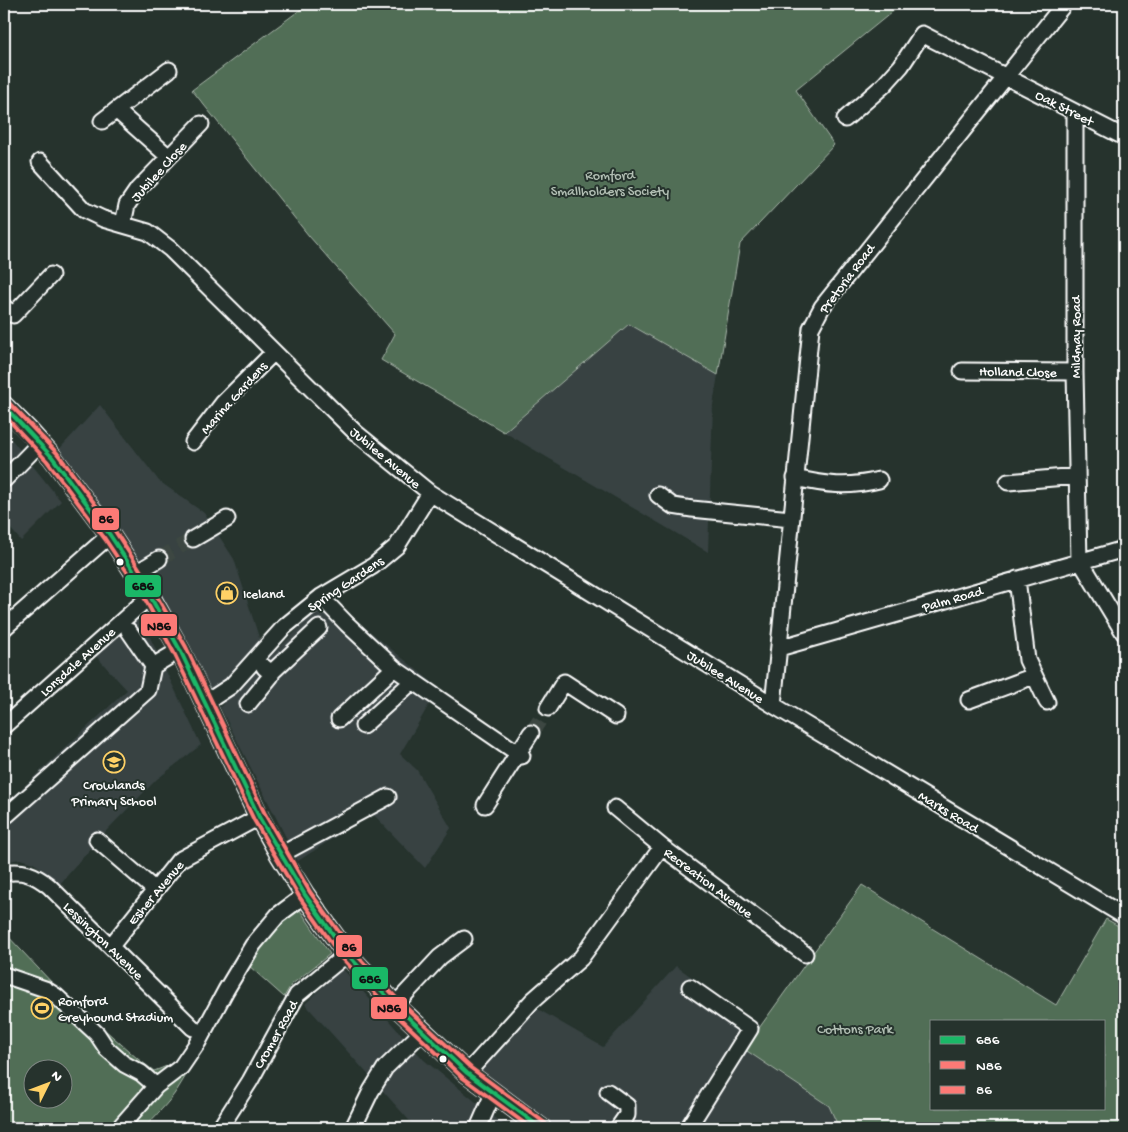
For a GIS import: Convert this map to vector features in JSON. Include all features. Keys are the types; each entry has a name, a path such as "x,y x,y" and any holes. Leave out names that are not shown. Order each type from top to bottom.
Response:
{"main road":[{"path":"4,406 40,444 110,535 136,573 180,650 259,817 280,855 305,895 347,954 422,1032 467,1073 541,1128"}],"street":[{"name":"Pretoria Road","path":"773,706 811,328 822,307 1064,4"},
{"name":"Oak Street","path":"845,119 884,85 902,66 922,34 1124,137"},
{"path":"102,121 169,70"},
{"path":"116,110 169,157"},
{"name":"Mildmay Road","path":"1075,112 1076,476 1080,562 1124,633"},
{"name":"Jubilee Close","path":"123,224 127,205 138,189 201,124"},
{"name":"Jubilee Avenue","path":"40,162 84,210 103,219 148,232 170,249 355,432 430,493 773,706"},
{"path":"4,307 13,315 51,275"},
{"name":"Marina Gardens","path":"193,442 223,403 274,352"},
{"name":"Holland Close","path":"962,371 1075,372"},
{"path":"4,480 40,444"},
{"path":"1008,482 1076,476"},
{"path":"795,478 827,485 860,485 879,480"},
{"name":"Spring Gardens","path":"204,702 231,686 284,627 321,597 373,566 397,546 430,493"},
{"path":"658,495 673,506 791,519"},
{"path":"193,539 227,519"},
{"path":"4,628 110,535"},
{"name":"Palm Road","path":"779,648 1124,549"},
{"path":"136,573 159,560"},
{"path":"1016,579 1027,660 1047,702"},
{"name":"Lonsdale Avenue","path":"4,726 150,596"},
{"path":"321,597 353,631 394,668 520,754"},
{"path":"248,704 271,673 319,628"},
{"path":"7,815 148,690 153,666 129,631"},
{"path":"153,666 180,650"},
{"path":"254,660 271,673"},
{"path":"339,719 394,668"},
{"path":"969,700 1034,676"},
{"path":"364,726 413,681"},
{"path":"548,708 564,682 616,716"},
{"name":"Marks Road","path":"773,706 1124,916"},
{"path":"485,805 520,754 531,733"},
{"path":"280,855 388,797"},
{"name":"Recreation Avenue","path":"614,808 662,847 805,954"},
{"name":"Esher Avenue","path":"111,946 179,860 259,817"},
{"path":"97,840 155,890"},
{"path":"467,1073 532,1001 581,958 662,847"},
{"name":"Lessington Avenue","path":"4,873 22,871 40,879 111,946 193,1028"},
{"path":"119,1128 156,1086 181,1068 198,1042 250,950 278,914 305,895"},
{"path":"395,1005 440,957 464,939"},
{"name":"Cromer Road","path":"220,1128 250,1081 297,995 347,954"},
{"path":"4,975 45,989 56,996 97,1034 107,1049 124,1064 156,1086"},
{"path":"690,987 750,1029 691,1127"},
{"path":"353,1128 371,1091 385,1068 422,1032"},
{"path":"608,1092 627,1106 628,1114 618,1128"},
{"path":"478,1128 493,1094"}],"shaded area":[{"path":"629,324 718,375 713,405 708,552 504,432"},
{"path":"100,405 159,481 204,513 234,559 263,650 205,703 193,679 52,457"},
{"path":"4,430 61,501 21,541 4,521"},
{"path":"336,604 439,688 400,754 417,770 451,828 425,868 372,813 298,861 220,707 319,608"},
{"name":"Crowlands Primary School","path":"138,612 201,745 156,780 107,830 59,885 33,863 20,859 4,862 4,805 127,690 94,654"},
{"path":"676,966 761,1026 744,1049 829,1106 839,1128 556,1128 479,1070 536,1008 603,1047"},
{"path":"342,968 424,1060 508,1128 416,1128 305,1004"}],"green space":[{"name":"Romford Smallholders Society","path":"308,4 894,4 897,8 796,90 834,145 740,244 718,375 629,324 504,432 381,360 395,334 309,236 192,90"},
{"name":"Cottons Park","path":"862,885 1056,1005 1106,919 1124,929 1124,1128 839,1128 829,1106 744,1049"},
{"name":"Romford Greyhound Stadium","path":"291,897 330,954 291,985 284,997 248,965 177,1090 166,1105 144,1128 4,1128 4,932 55,986 154,1071 168,1065 181,1055 191,1037 193,1038 248,940 260,922 282,902 283,904"}],"tunnel":[{"path":"159,559 193,539"},
{"path":"531,733 548,708"}],"transit line":[{"name":"86","path":"8,402 57,453 115,531 155,593 186,647 265,814 310,892 352,950 399,1001 471,1068 545,1123"},
{"name":"686","path":"4,406 52,457 110,535 150,596 180,650 259,817 305,895 347,954 395,1005 467,1073 541,1128"},
{"name":"N86","path":"4,415 47,461 105,539 145,599 174,653 254,820 300,898 342,958 391,1010 463,1078 531,1128"}],"place":[{"name":"Iceland","path":"227,593"},
{"name":"Crowlands Primary School","path":"114,762"},
{"name":"Romford Greyhound Stadium","path":"42,1008"}]}
